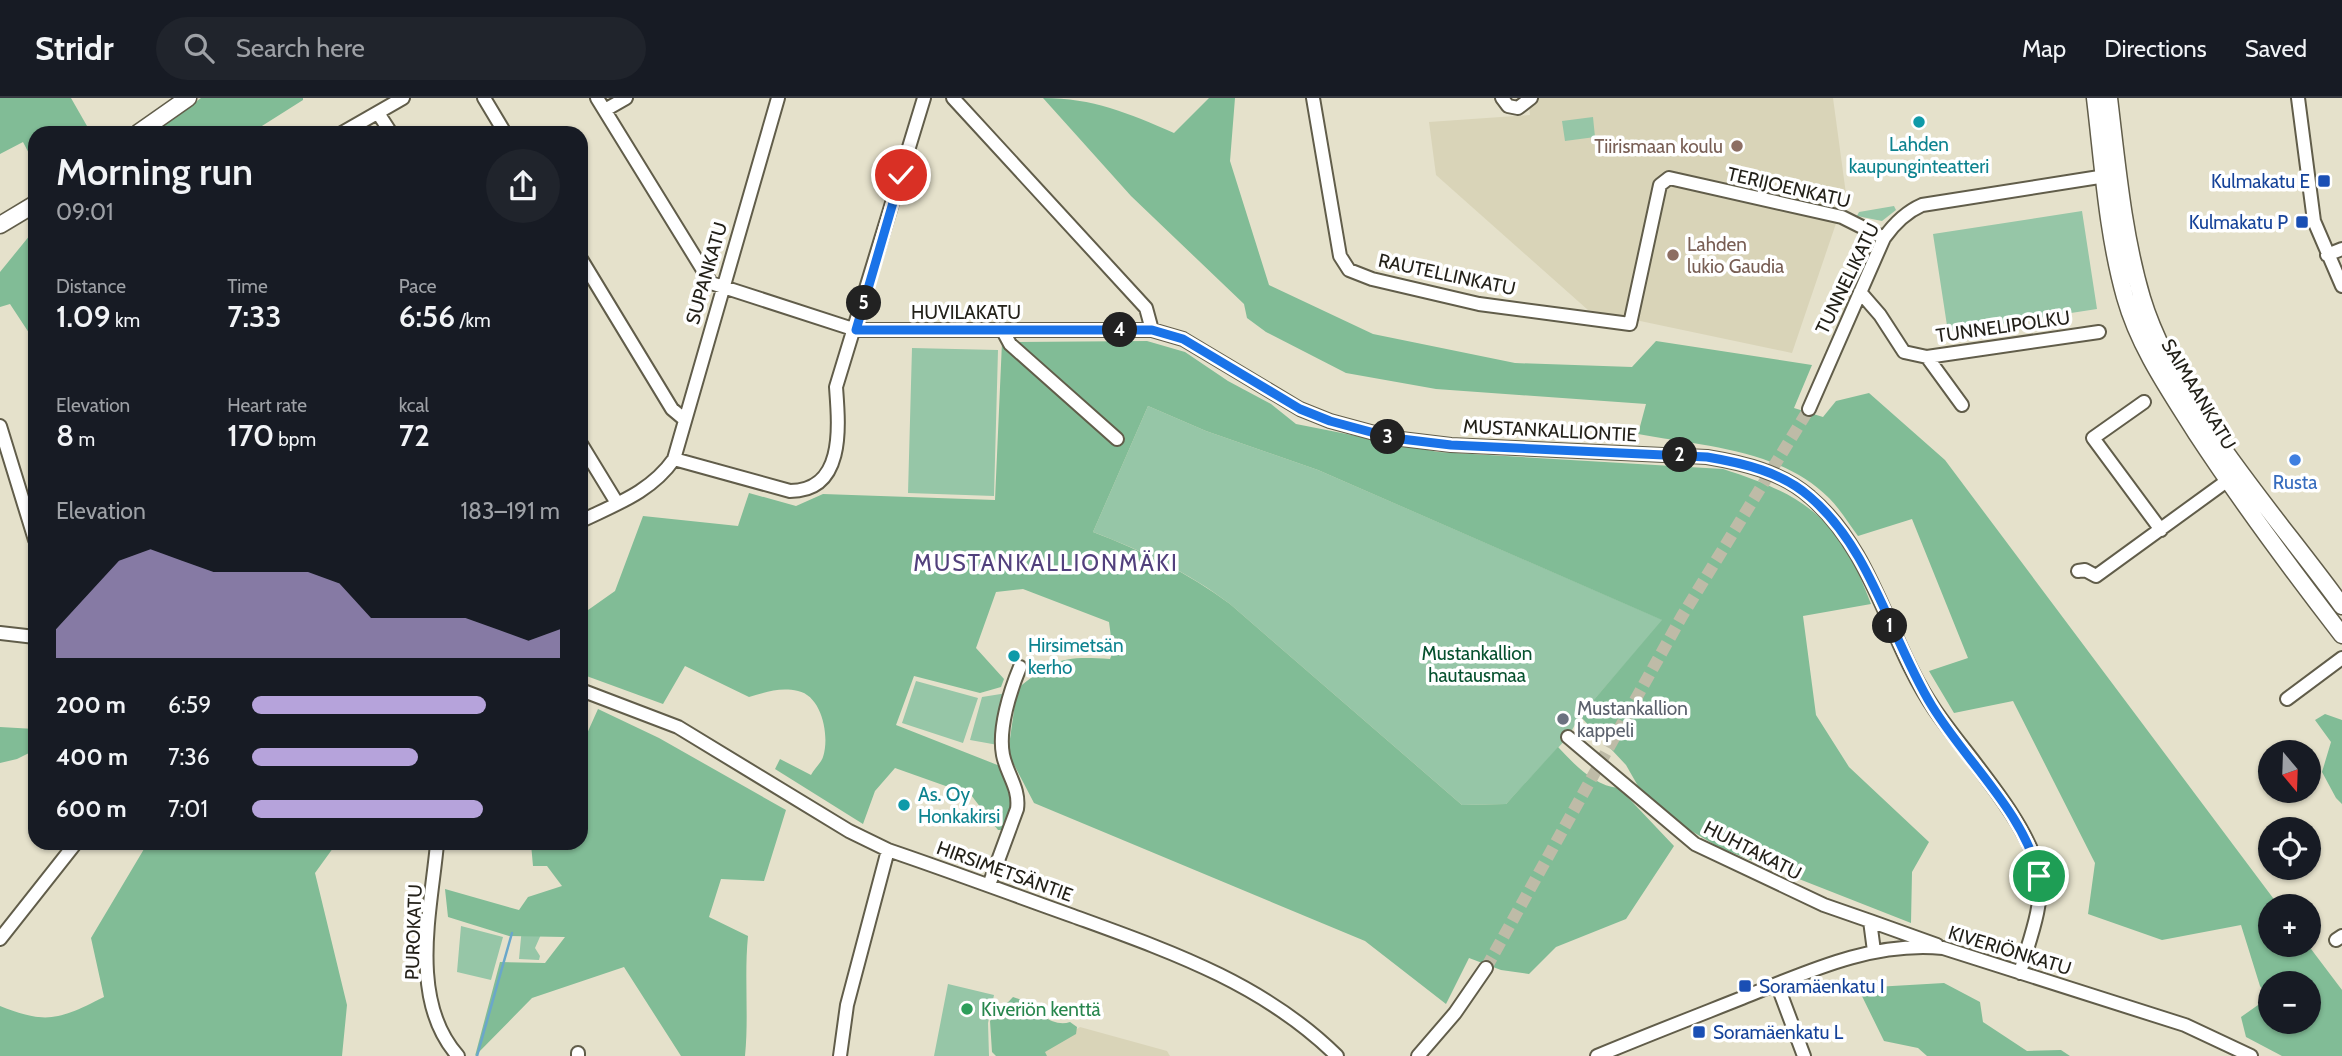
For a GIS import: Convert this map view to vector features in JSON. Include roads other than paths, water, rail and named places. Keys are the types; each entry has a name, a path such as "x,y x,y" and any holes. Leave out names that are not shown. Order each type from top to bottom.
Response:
{"main road":[{"path":"148,126 188,98"},
{"name":"SAIMAANKATU","path":"2095,98 2134,265 2152,326 2176,375 2241,470 2342,606"},
{"name":"SAIMAANKATU","path":"2109,98 2118,267 2139,332 2164,383 2227,480 2342,635"},
{"path":"0,225 28,208"},
{"path":"0,235 28,210"}],"street":[{"path":"355,126 403,98"},
{"path":"484,98 501,126"},
{"name":"HUVILAKATU","path":"597,98 710,283 856,330 1152,330"},
{"path":"605,110 626,98"},
{"name":"SUPANKATU","path":"674,459 778,98"},
{"path":"588,518 644,491 661,478 674,459 790,491 806,491 817,487 835,452 839,425 836,387 856,330 924,98"},
{"path":"953,98 1146,307 1152,330"},
{"name":"RAUTELLINKATU","path":"1314,98 1340,256 1349,270 1372,279 1479,304 1630,324"},
{"path":"1502,98 1508,106 1518,108 1531,98"},
{"path":"2298,98 2310,205 2327,255 2342,286"},
{"path":"378,113 386,126"},
{"name":"TUNNELIKATU","path":"1809,409 1884,238 1896,222 1922,205 2112,175"},
{"name":"TERIJOENKATU","path":"1630,324 1660,185 1665,179 1842,217 1884,238"},
{"path":"2327,255 2342,249"},
{"path":"588,271 672,409 684,419"},
{"name":"TUNNELIPOLKU","path":"1860,292 1880,315 1904,352 1927,357 2099,332"},
{"name":"MUSTANKALLIONTIE","path":"1152,330 1183,339 1300,409 1330,421 1393,438 1451,445 1707,457 1744,463 1778,477 1809,495 1836,522 1859,557 1908,666 1933,709 2022,831 2034,855 2040,896 2020,973"},
{"path":"1003,331 1010,344 1117,439"},
{"path":"1927,357 1962,405"},
{"path":"2144,402 2094,438 2161,530"},
{"path":"0,426 28,517"},
{"path":"588,455 617,503"},
{"path":"2078,571 2085,570 2096,576 2241,470"},
{"path":"0,633 28,636"},
{"path":"2287,699 2342,658"},
{"path":"989,885 1017,809 1019,796 1005,762 1003,743 1012,688 1020,667"},
{"name":"HIRSIMETSÄNTIE","path":"588,693 678,727 849,831 888,850 1211,968 1274,1003 1314,1033 1337,1056"},
{"name":"HUHTAKATU","path":"1568,737 1695,844 1824,905 1921,937 1943,948"},
{"path":"0,939 70,850"},
{"name":"PUROKATU","path":"436,850 427,944 429,981 435,1019 458,1056"},
{"path":"840,1056 847,1005 888,850"},
{"path":"1870,921 1874,951"},
{"name":"KIVERIÖNKATU","path":"1597,1056 1777,984 1874,951 1943,948 2185,1025 2251,1056"},
{"path":"1418,1056 1455,1013 1486,968"},
{"path":"1777,984 1804,1056"}],"waterway":[{"path":"477,1056 512,933"}],"tunnel":[{"path":"1486,968 1682,616 1809,409"}],"place":[{"name":"Lahden kaupunginteatteri","path":"1919,122"},
{"name":"Tiirismaan koulu","path":"1737,146"},
{"name":"Kulmakatu E","path":"2324,181"},
{"name":"Kulmakatu P","path":"2302,222"},
{"name":"Lahden lukio Gaudia","path":"1673,255"},
{"name":"Rusta","path":"2295,460"},
{"name":"Hirsimetsän kerho","path":"1014,656"},
{"name":"Mustankallion kappeli","path":"1563,719"},
{"name":"As. Oy Honkakirsi","path":"904,805"},
{"name":"Soramäenkatu I","path":"1745,986"},
{"name":"Kiveriön kenttä","path":"967,1009"},
{"name":"Soramäenkatu L","path":"1699,1032"}],"district":[{"name":"MUSTANKALLIONMÄKI","path":"1046,563"}],"park label":[{"name":"Mustankallion hautausmaa","path":"1477,664"}]}
